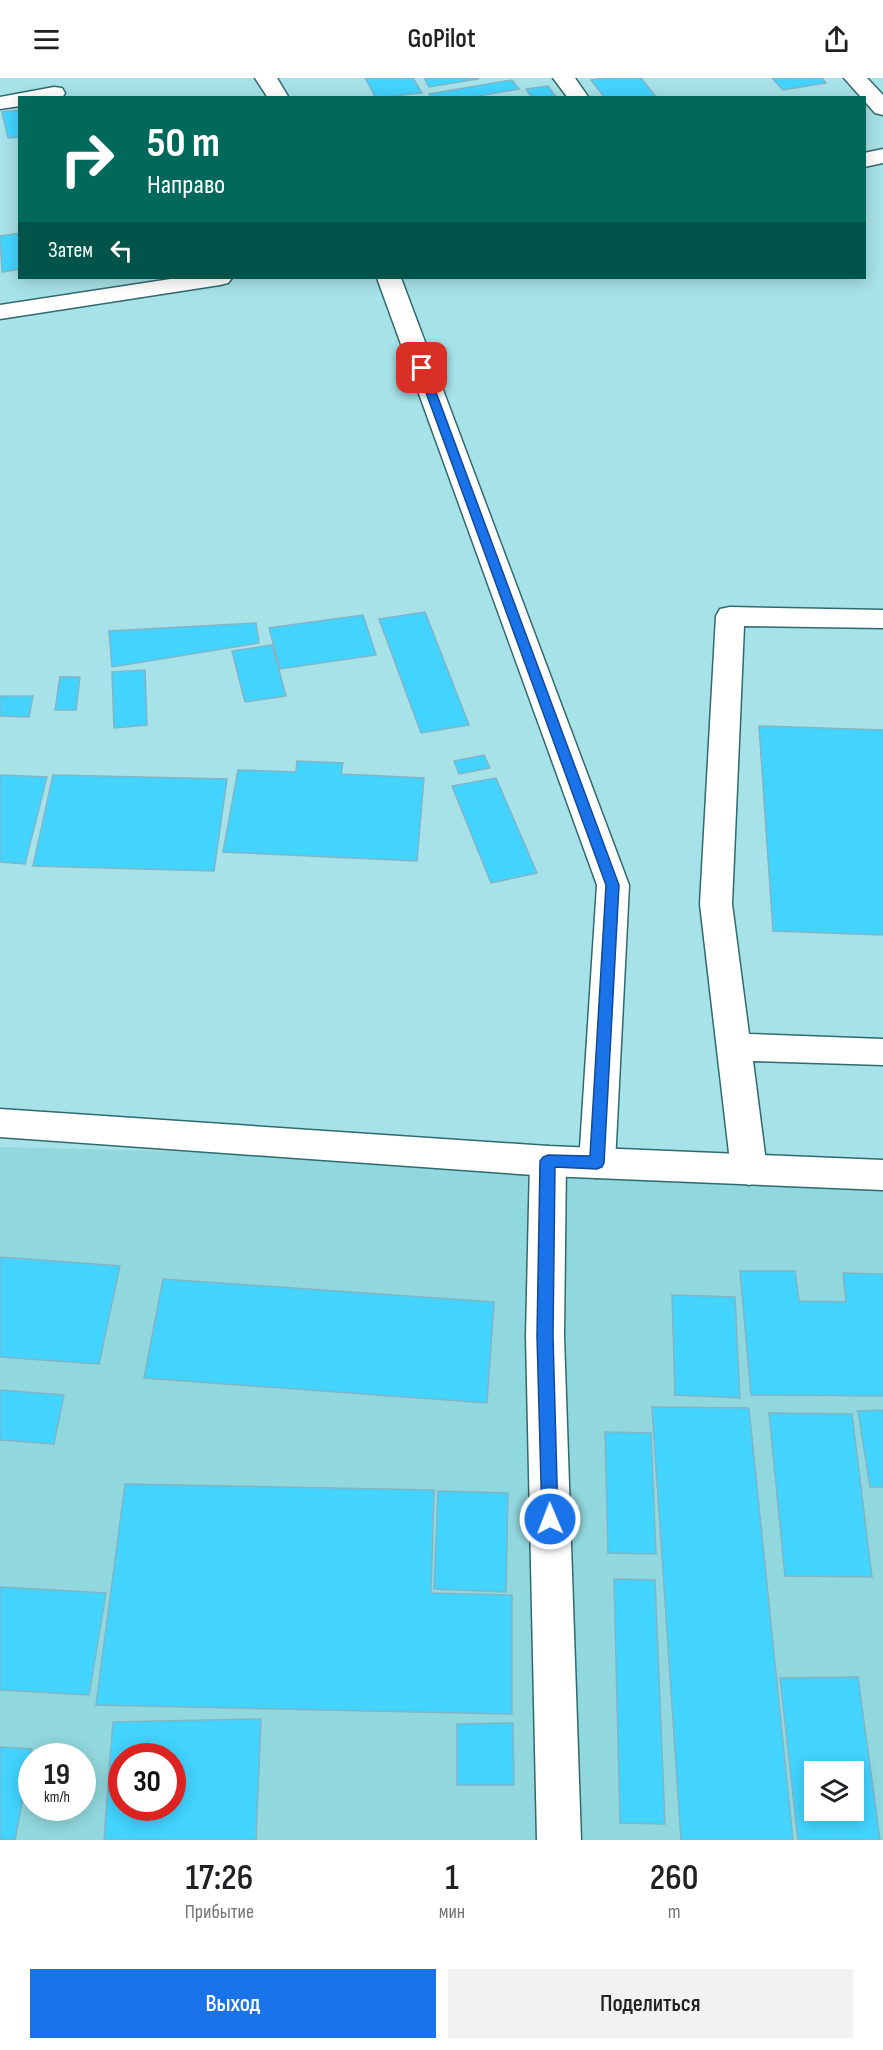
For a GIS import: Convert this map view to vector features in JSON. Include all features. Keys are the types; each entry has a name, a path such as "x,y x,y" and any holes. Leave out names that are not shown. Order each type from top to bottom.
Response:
{"street":[{"path":"266,78 278,96"},
{"path":"564,78 578,96"},
{"path":"855,78 883,108"},
{"path":"39,96 54,93"},
{"path":"0,103 18,99"},
{"path":"866,160 883,156"},
{"path":"0,312 214,279"},
{"path":"389,279 613,885 597,1163"},
{"path":"749,1170 716,904 730,616 883,619"},
{"path":"734,1047 883,1052"},
{"path":"0,1123 548,1161 883,1175"},
{"path":"548,1161 545,1336 558,1840"}],"shaded area":[{"path":"0,1147 548,1161 883,1177 883,1840 0,1840"}],"building":[{"path":"365,78 413,78 422,93 394,96 375,96"},
{"path":"424,78 477,78 478,79 429,87"},
{"path":"641,78 655,96 603,96 591,80"},
{"path":"772,78 822,78 826,83 783,90"},
{"path":"512,80 519,89 479,96 430,96 429,94"},
{"path":"548,86 556,96 531,96 526,89"},
{"path":"18,110 18,137 8,138 2,112"},
{"path":"18,233 18,269 2,272 0,236"},
{"path":"425,612 469,725 421,733 379,619"},
{"path":"363,615 376,655 280,669 269,628"},
{"path":"256,623 259,643 112,667 109,631"},
{"path":"272,645 286,696 245,702 232,651"},
{"path":"145,670 147,725 114,728 112,672"},
{"path":"60,677 80,677 76,710 55,710"},
{"path":"0,696 33,696 29,717 0,716"},
{"path":"759,726 883,730 883,935 773,931"},
{"path":"484,755 490,768 459,774 454,761"},
{"path":"297,761 343,763 341,774 424,778 417,861 223,852 238,770 296,772"},
{"path":"0,775 47,777 25,864 0,862"},
{"path":"53,775 227,779 214,871 33,866"},
{"path":"496,778 537,873 491,883 452,786"},
{"path":"0,1257 120,1266 99,1364 0,1357"},
{"path":"740,1271 795,1271 799,1301 846,1302 843,1273 883,1274 883,1396 751,1395"},
{"path":"163,1279 494,1302 487,1403 144,1378"},
{"path":"672,1295 735,1297 740,1398 675,1395"},
{"path":"0,1390 64,1395 54,1444 0,1440"},
{"path":"652,1407 749,1408 793,1840 681,1840"},
{"path":"883,1410 883,1487 870,1487 858,1411"},
{"path":"769,1413 852,1414 872,1577 785,1576"},
{"path":"605,1432 651,1433 656,1554 608,1553"},
{"path":"125,1484 434,1490 431,1593 512,1595 512,1714 96,1705"},
{"path":"438,1491 508,1493 506,1592 434,1589"},
{"path":"614,1579 655,1580 665,1824 620,1823"},
{"path":"0,1587 106,1593 89,1695 0,1690"},
{"path":"858,1677 880,1840 798,1840 780,1678"},
{"path":"261,1719 256,1840 104,1840 108,1788 108,1821 186,1821 186,1743 111,1743 113,1722"},
{"path":"513,1723 514,1785 457,1785 457,1724"},
{"path":"0,1747 18,1748 19,1821 15,1840 0,1840"}],"route":[{"path":"422,368 613,885 597,1163 548,1161 545,1336 550,1519"}]}
